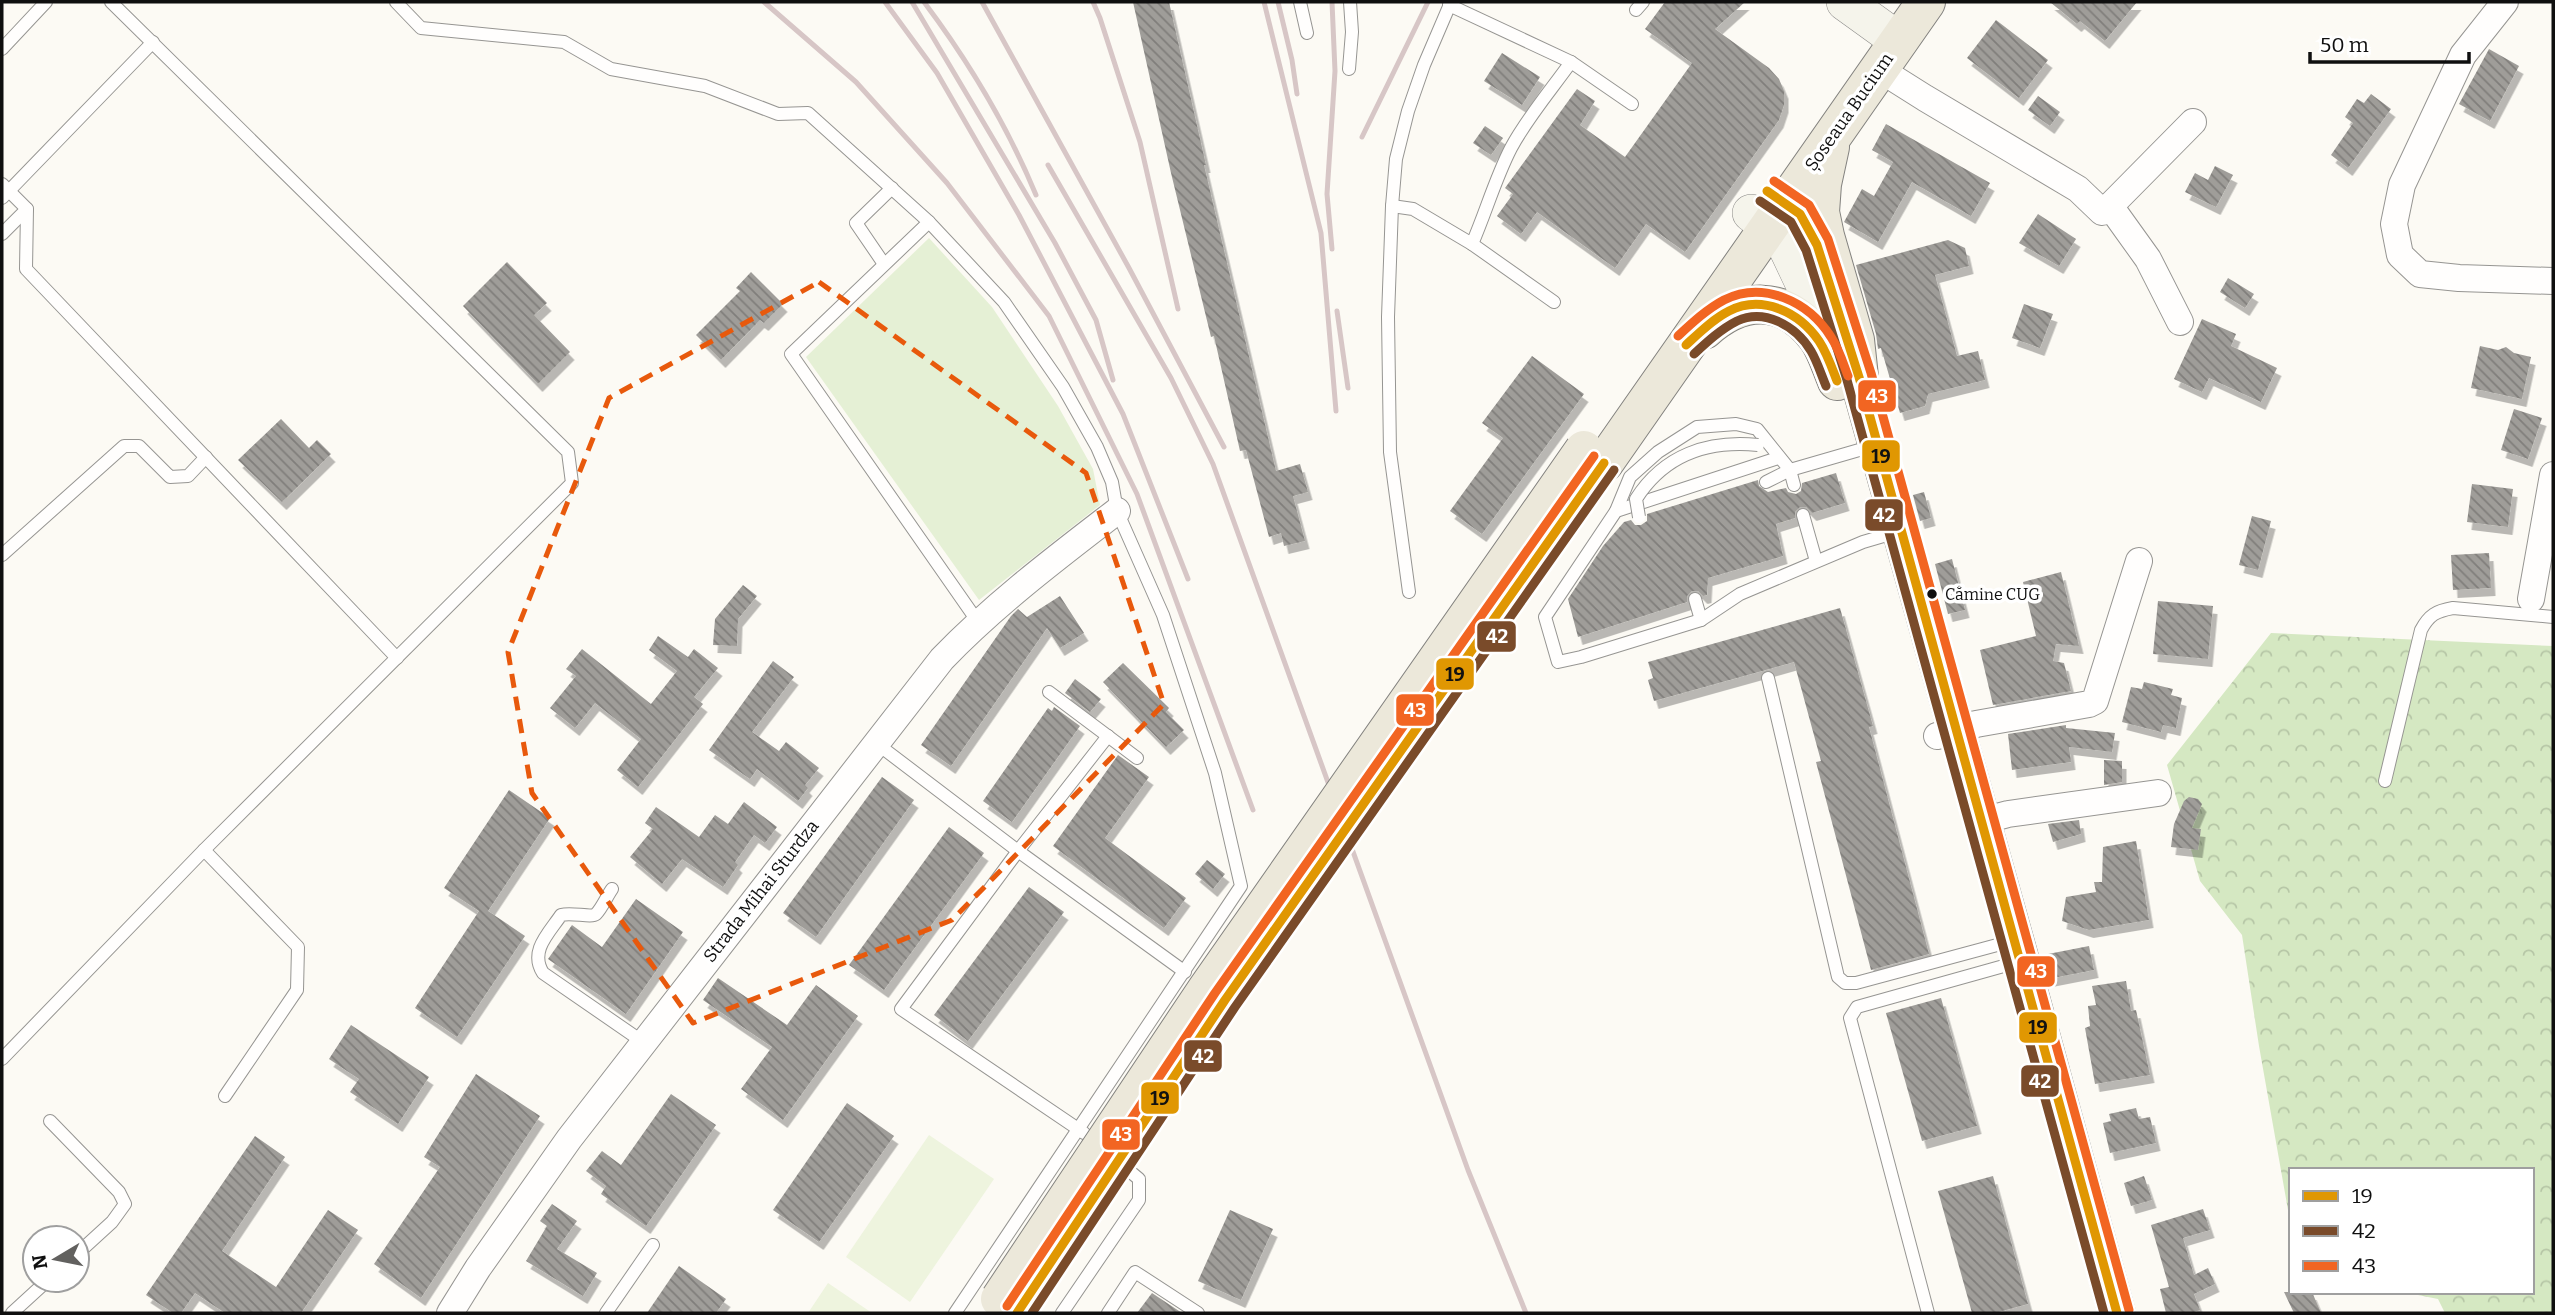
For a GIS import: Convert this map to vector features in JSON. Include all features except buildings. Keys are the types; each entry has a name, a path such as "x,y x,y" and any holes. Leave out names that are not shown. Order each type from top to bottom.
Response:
{"main road":[{"path":"1844,2 1889,35"},
{"name":"Șoseaua Bucium","path":"1594,457 1889,35 1926,2"},
{"name":"Șoseaua Bucium","path":"1594,457 1686,345 1768,209 1834,134 1889,35"},
{"path":"1834,134 1822,184 1821,212 1825,236 1855,340 1848,379"},
{"path":"1768,209 1790,252 1826,339 1848,379 2008,953 2117,1313"},
{"path":"1686,345 1714,320 1744,305 1770,305 1793,314 1817,337 1848,379"},
{"path":"1007,1309 1225,1000 1594,457"},
{"path":"1947,733 1982,821 2008,953 2095,1313"}],"street":[{"path":"2505,2 2463,55 2402,185 2394,224 2400,255 2420,274 2553,281"},
{"path":"1889,35 1925,99 2078,189 2102,212 2193,122"},
{"path":"2110,206 2148,259 2180,322"},
{"path":"2531,599 2553,475"},
{"name":"Strada Mihai Sturdza","path":"450,1313 478,1268 569,1139 942,659 1010,594 1117,511"},
{"path":"1947,733 1976,724 2095,701 2139,561"},
{"path":"1982,821 2008,814 2158,793"}],"lane":[{"path":"2,49 46,2"},
{"path":"2,1059 204,850 572,483 568,452 111,2"},
{"path":"396,2 421,27 564,42 611,69 705,86 778,114 808,113 929,222 1004,302 1063,387 1102,458 1112,482 1117,511 1163,615 1215,773 1241,886 955,1313"},
{"path":"1300,2 1307,33"},
{"path":"1349,69 1352,32 1350,2"},
{"path":"1409,593 1390,452 1388,317 1392,206 1396,159 1408,111 1450,4 1570,62 1632,104"},
{"path":"27,209 4,191 153,42"},
{"path":"1472,244 1496,180 1513,145 1570,62"},
{"path":"884,264 856,223 892,188"},
{"path":"1392,206 1413,209 1472,244 1554,302"},
{"path":"27,209 26,269 397,658"},
{"path":"2,234 27,209"},
{"path":"929,222 791,354 978,622"},
{"path":"1794,485 1784,464 1757,429 1735,424 1696,426 1658,452 1630,478 1616,510 1545,617 1558,662 1700,620 1740,594 1816,561 1891,534"},
{"path":"1639,517 1636,499 1646,482 1690,453 1711,445 1758,445 1784,464"},
{"path":"2,555 124,446 139,446 170,477 188,476 206,457"},
{"path":"1616,510 1784,464 1867,448"},
{"path":"1766,482 1784,464"},
{"path":"1803,515 1816,561"},
{"path":"1695,599 1700,620"},
{"path":"2385,781 2421,630 2427,619 2437,611 2453,608 2553,617"},
{"path":"1768,678 1838,977 1845,983 1856,983 2008,953"},
{"path":"1049,692 1137,758"},
{"path":"1062,1313 1139,1200 1139,1179 1078,1129 901,1009 1018,851 1108,736"},
{"path":"876,743 1018,851 1185,972"},
{"path":"204,850 298,947 297,990 225,1096"},
{"path":"612,889 595,914 589,916 571,912 561,915 537,951 537,964 543,973 643,1042"},
{"path":"1928,1313 1850,1018 1857,1007 2008,953"},
{"path":"50,1121 119,1192 125,1205 112,1222 91,1241"},
{"path":"606,1313 653,1245"},
{"path":"1108,1313 1135,1272 1198,1313"},
{"path":"12,1313 33,1294"}],"highlighted area":[{"path":"819,282 1086,473 1164,704 952,920 693,1023 532,793 508,652 609,398"}],"green space":[{"path":"929,238 992,307 1058,406 1093,469 1100,505 979,600 806,357"},
{"path":"2271,633 2553,646 2553,1313 2445,1313 2438,1299 2413,1294 2534,1294 2534,1168 2289,1168 2289,1216 2242,935 2200,881 2167,765"},
{"path":"929,1135 994,1179 910,1302 846,1257"},
{"path":"828,1283 872,1313 808,1313"}],"railway":[{"path":"764,2 856,82 947,183 1049,316 1137,494 1253,810"},
{"path":"885,2 937,73 1019,215 1123,414 1188,579"},
{"path":"912,2 1055,243 1096,320 1113,380"},
{"path":"924,2 986,95 1013,144 1036,195"},
{"path":"982,2 1224,447"},
{"path":"1093,2 1140,142 1178,309"},
{"path":"1264,2 1321,233 1336,411"},
{"path":"1278,2 1297,94"},
{"path":"1332,2 1335,71 1327,194 1332,249"},
{"path":"1362,137 1428,2"},
{"path":"1048,165 1171,378 1213,464 1468,1170 1526,1313"},
{"path":"1337,311 1348,388"}],"transit line":[{"name":"43","path":"1774,181 1809,205 1828,239 1871,373 2129,1310"},
{"name":"19","path":"1767,191 1800,214 1817,245 1859,377 2117,1313"},
{"name":"42","path":"1760,201 1791,222 1806,250 1847,380 2104,1313"},
{"name":"43","path":"1678,336 1724,300 1739,294 1770,294 1798,305 1822,325 1836,346 1848,376"},
{"name":"19","path":"1686,345 1729,311 1754,304 1767,305 1790,314 1811,331 1824,350 1837,381"},
{"name":"42","path":"1694,354 1737,321 1769,318 1788,327 1805,342 1826,386"},
{"name":"43","path":"1007,1306 1215,993 1594,456"},
{"name":"19","path":"1017,1313 1225,1000 1604,463"},
{"name":"42","path":"1032,1313 1235,1007 1614,470"}],"place":[{"name":"Cămine CUG","path":"1932,594"}]}
